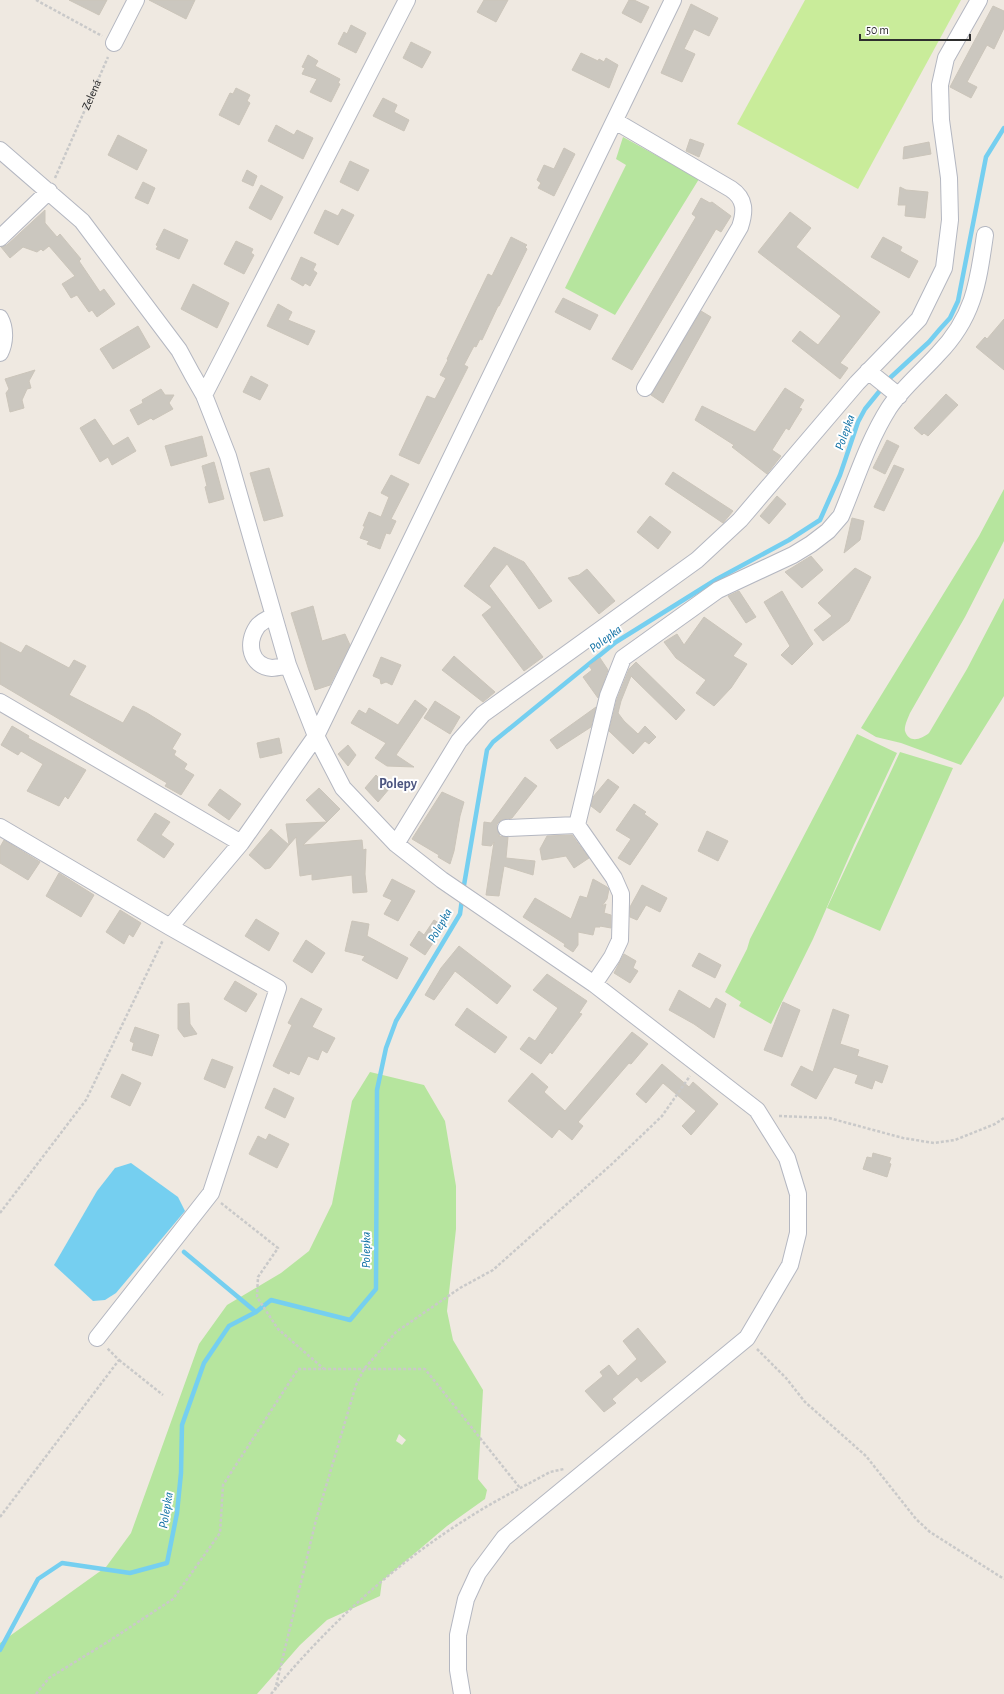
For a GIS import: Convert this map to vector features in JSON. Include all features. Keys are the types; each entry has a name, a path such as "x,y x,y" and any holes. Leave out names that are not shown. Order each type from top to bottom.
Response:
{"street":[{"path":"114,43 136,0"},
{"path":"204,395 407,0"},
{"path":"396,844 459,741 483,714 697,560 740,520 873,375 919,319 944,268 950,220 949,178 941,120 940,85 946,58 979,0"},
{"path":"170,927 241,843 316,736 615,121 669,2"},
{"path":"615,121 738,193 744,207 744,216 740,227 645,388"},
{"path":"0,150 82,221 179,350 204,395 228,456 272,616 288,665 316,736 343,788 396,844 442,880 594,984 757,1110 787,1158 798,1194 798,1233 790,1265 746,1338 504,1538 478,1573 466,1599 458,1635 458,1670 462,1694"},
{"path":"0,238 49,191"},
{"path":"594,984 612,957 620,940 621,901 614,878 576,825 608,696 623,658 718,590 793,555 811,544 828,531 841,516 895,393 939,353 955,336 963,322 971,306 976,290 985,235"},
{"path":"0,318 3,324 4,345 0,353"},
{"path":"873,375 895,393"},
{"path":"272,616 258,625 251,638 251,651 258,662 272,668 288,665"},
{"path":"0,702 241,843"},
{"path":"506,828 576,825"},
{"path":"0,827 170,927 278,988 209,1194 97,1338"}],"path":[{"path":"36,0 114,43"},
{"name":"Zelená","path":"49,191 114,43"},
{"path":"0,1214 86,1100 170,927"},
{"path":"274,1690 316,1520 356,1385 364,1369 396,1332 460,1288 493,1270 613,1163 662,1116 698,1064"},
{"path":"757,1110 779,1116 829,1118 903,1138 934,1143 955,1140 995,1124 1004,1118"},
{"path":"209,1194 278,1248 258,1277 256,1297 278,1329 324,1369"},
{"path":"97,1338 119,1360 163,1395"},
{"path":"746,1338 786,1378 805,1402 866,1456 916,1519 930,1532 1004,1579"},
{"path":"0,1517 119,1360"},
{"path":"36,1694 49,1678 174,1599 220,1533 223,1485 298,1369 425,1369 520,1488"},
{"path":"271,1694 305,1653 390,1573 468,1518 550,1472 565,1469"}],"green space":[{"path":"805,0 961,0 858,189 737,124"},
{"path":"623,137 699,179 615,315 565,288 626,165 616,159"},
{"path":"1004,489 1004,541 965,617 910,713 905,727 905,731 909,738 913,739 923,737 929,733 967,669 1004,598 1004,696 961,765 901,743 876,737 861,728 979,536"},
{"path":"857,734 897,753 854,845 813,939 771,1024 739,1006 741,1002 725,992 747,949 750,939"},
{"path":"900,752 953,768 880,931 827,908"},
{"path":"370,1072 424,1085 445,1121 456,1186 456,1229 447,1311 453,1340 483,1390 478,1479 487,1490 485,1499 447,1526 382,1581 380,1596 327,1620 300,1645 257,1694 0,1694 0,1643 106,1567 131,1533 199,1344 227,1305 281,1273 309,1251 332,1204 352,1101","holes":["399,1434 406,1440 402,1445 396,1441"]}],"water":[{"path":"131,1163 178,1197 185,1211 116,1293 105,1300 93,1301 54,1265 97,1191 115,1168"}],"building":[{"path":"69,0 107,0 99,15"},
{"path":"149,0 195,0 186,19"},
{"path":"484,0 508,0 496,22 477,12"},
{"path":"629,0 634,0 649,7 641,23 622,13"},
{"path":"691,4 718,18 709,36 694,29 684,49 695,54 682,82 661,73"},
{"path":"993,6 1004,11 1004,28 994,49 987,45 967,82 977,87 971,98 950,87"},
{"path":"351,25 366,33 356,53 338,44 344,32 347,34"},
{"path":"411,42 431,52 422,68 403,58"},
{"path":"581,53 598,61 599,59 604,62 606,58 618,65 609,88 572,70"},
{"path":"308,55 318,61 315,66 340,79 338,83 340,84 331,102 310,92 317,79 302,74 305,68 302,67"},
{"path":"236,88 250,95 247,101 250,103 239,125 219,115 230,93 233,94"},
{"path":"383,98 397,105 394,112 409,120 404,131 373,116"},
{"path":"276,125 294,135 297,130 313,138 303,159 268,141"},
{"path":"118,135 147,150 137,170 108,155"},
{"path":"690,139 704,144 699,157 686,151"},
{"path":"929,142 931,154 903,159 904,147"},
{"path":"564,148 575,154 554,196 538,188 541,183 537,180 544,165 554,169"},
{"path":"350,161 369,170 358,191 340,182"},
{"path":"247,170 257,176 253,186 242,181"},
{"path":"143,182 155,188 148,204 135,198"},
{"path":"261,185 283,197 271,220 249,208"},
{"path":"900,187 906,190 928,192 925,218 905,216 906,205 898,205"},
{"path":"701,198 710,203 712,202 731,216 721,232 716,229 632,370 612,359 696,217 692,214"},
{"path":"342,209 354,215 338,245 314,233 325,210 338,216"},
{"path":"45,210 45,223 57,237 60,234 81,259 79,261 100,292 104,289 115,304 97,317 92,310 89,312 77,295 71,298 62,284 75,276 49,246 43,251 41,249 37,252 23,247 10,258 1,247 7,245"},
{"path":"790,212 811,228 796,247 880,312 840,363 848,368 840,379 792,341 800,331 818,345 841,316 758,252"},
{"path":"164,229 188,240 179,259 156,249 158,246 156,245"},
{"path":"511,237 527,245 525,247 527,249 482,340 480,339 476,347 474,346 464,365 468,367 419,464 399,455 427,396 435,399 446,378 440,375 448,360 447,359 488,274 492,276"},
{"path":"883,237 902,247 900,251 918,261 909,278 871,257"},
{"path":"236,241 253,249 251,253 254,255 244,274 224,264"},
{"path":"301,257 316,264 313,270 317,273 310,286 305,283 303,286 291,279"},
{"path":"193,284 229,303 217,328 181,309"},
{"path":"563,298 598,315 590,330 555,312"},
{"path":"278,304 292,312 288,320 315,331 308,345 267,326"},
{"path":"701,311 711,317 663,403 651,395"},
{"path":"1004,319 1004,370 976,347 985,337 987,339"},
{"path":"138,326 150,347 113,369 100,349"},
{"path":"35,370 29,381 31,388 27,389 22,400 24,408 10,412 6,393 9,389 5,379"},
{"path":"251,376 268,385 260,400 243,392"},
{"path":"785,388 804,400 799,408 802,409 789,430 786,428 772,450 781,456 767,474 732,447 734,445 695,420 702,406 755,432"},
{"path":"161,389 165,395 174,395 169,403 173,409 153,420 151,418 138,425 130,410 143,403 142,400"},
{"path":"946,394 958,405 928,436 924,433 922,435 914,428"},
{"path":"95,419 113,446 128,437 136,451 112,465 108,457 100,462 80,428"},
{"path":"202,436 207,456 171,466 165,446"},
{"path":"887,440 899,446 885,474 873,468"},
{"path":"214,462 224,499 209,503 202,466"},
{"path":"894,465 904,469 884,511 874,507"},
{"path":"269,468 283,516 264,521 250,473"},
{"path":"673,472 733,511 723,523 665,484"},
{"path":"391,475 409,484 391,519 396,521 390,534 386,533 380,549 367,544 369,541 360,538 369,512 381,517 389,497 381,493"},
{"path":"777,496 786,504 769,524 760,516"},
{"path":"650,516 671,532 658,549 637,532"},
{"path":"852,518 864,521 860,540 844,553"},
{"path":"494,547 524,562 552,601 539,609 507,564 489,586 543,657 524,671 482,615 492,607 464,586"},
{"path":"811,556 823,570 802,588 785,572"},
{"path":"855,568 871,577 849,621 823,641 814,630 832,616 818,603"},
{"path":"587,569 615,601 599,614 568,578 579,575"},
{"path":"739,591 756,617 746,623 728,596"},
{"path":"782,591 813,644 792,665 781,655 790,646 764,602"},
{"path":"313,606 322,641 345,634 350,645 330,685 315,690 291,613"},
{"path":"704,617 742,644 733,656 747,664 731,688 714,706 696,693 706,680 676,658 664,642 677,634 684,645"},
{"path":"0,642 21,653 26,645 69,668 74,660 86,666 69,695 123,723 133,706 181,734 172,749 176,751 174,755 187,764 184,769 194,775 181,795 165,786 167,783 0,684"},
{"path":"454,656 495,692 483,702 442,670"},
{"path":"381,657 401,665 392,685 386,682 381,684 380,679 373,676"},
{"path":"600,658 608,670 598,698 583,677 592,670 589,666"},
{"path":"636,662 685,710 676,720 631,676 618,713 638,734 645,726 656,737 649,744 645,741 633,754 609,731 617,699 629,669"},
{"path":"415,700 427,709 396,755 414,767 387,766 375,758 386,743 351,723 359,710 366,714 369,708 398,725"},
{"path":"435,701 460,717 450,734 424,718"},
{"path":"596,707 591,727 557,749 550,740"},
{"path":"12,726 29,736 28,738 86,770 68,799 65,796 59,806 27,791 43,764 21,751 18,755 1,745"},
{"path":"279,738 282,753 260,758 257,743"},
{"path":"348,745 356,755 348,766 338,754"},
{"path":"376,775 389,789 378,802 365,788"},
{"path":"525,777 537,786 512,818 501,820 497,824 497,829 500,835 498,836 508,837 506,858 535,861 533,875 504,866 499,896 486,895 494,842 491,846 482,845 484,822 491,823"},
{"path":"608,779 619,787 600,813 591,806 593,797"},
{"path":"319,788 340,809 327,822 306,800"},
{"path":"220,789 241,804 229,820 208,805"},
{"path":"442,792 464,802 450,864 438,857 439,855 412,839"},
{"path":"634,804 646,812 644,814 658,824 630,865 618,858 631,839 616,830"},
{"path":"155,813 170,822 161,835 174,844 164,858 137,840"},
{"path":"327,822 303,845 362,840 363,850 366,849 365,874 367,892 353,893 352,875 312,880 312,874 300,876 296,837 289,845 286,824"},
{"path":"271,829 289,845 270,868 265,869 249,855"},
{"path":"707,831 728,841 718,861 698,851"},
{"path":"572,835 589,858 574,868 566,856 542,860 540,849 547,836"},
{"path":"4,840 40,862 28,880 0,863 0,847"},
{"path":"59,873 94,895 81,917 46,896"},
{"path":"392,879 415,891 398,921 384,914 392,900 383,896"},
{"path":"593,879 609,889 607,899 602,906 606,904 604,913 611,915 611,928 600,926 595,927 593,935 578,932 578,945 573,952 564,946 565,944 523,917 535,898 571,919 580,896 587,898"},
{"path":"642,885 667,898 660,912 646,905 637,920 630,917 630,907"},
{"path":"120,910 141,923 133,937 129,934 124,944 106,932"},
{"path":"256,919 279,933 269,951 245,936"},
{"path":"434,920 444,926 425,955 410,945 419,931 424,935"},
{"path":"352,921 369,924 367,936 408,958 397,979 362,960 365,956 345,951"},
{"path":"306,940 325,953 312,973 293,961"},
{"path":"459,946 511,986 497,1004 455,971 434,1000 425,995 441,968"},
{"path":"699,953 721,965 715,978 692,966"},
{"path":"624,954 636,961 633,968 638,971 630,983 614,973"},
{"path":"547,974 587,1001 579,1013 582,1014 552,1054 550,1052 541,1064 520,1049 529,1037 535,1041 558,1008 533,990"},
{"path":"235,981 257,994 246,1012 224,999"},
{"path":"679,990 710,1009 716,998 726,1004 714,1038 694,1024 669,1010"},
{"path":"301,998 322,1009 312,1027 335,1038 327,1053 322,1050 318,1060 308,1056 299,1075 290,1071 289,1074 273,1066 292,1025 288,1023"},
{"path":"783,1002 800,1010 782,1057 764,1050"},
{"path":"189,1003 190,1024 197,1034 184,1037 178,1029 178,1004"},
{"path":"467,1008 507,1037 495,1053 455,1025"},
{"path":"833,1009 849,1015 840,1044 859,1050 857,1056 888,1066 882,1083 875,1080 872,1089 855,1083 858,1075 834,1067 816,1099 791,1085 801,1066 813,1072"},
{"path":"135,1027 159,1035 152,1056 132,1050 134,1043 130,1041"},
{"path":"632,1032 648,1044 631,1064 629,1063 578,1122 583,1126 572,1140 559,1129 552,1138 508,1101 532,1073 548,1087 544,1092 565,1111"},
{"path":"212,1059 233,1067 225,1088 204,1079"},
{"path":"662,1064 689,1087 693,1082 718,1104 691,1135 682,1126 696,1111 663,1083 646,1103 636,1094"},
{"path":"122,1074 141,1083 130,1106 111,1097"},
{"path":"274,1088 294,1098 285,1118 265,1108"},
{"path":"269,1134 289,1144 277,1168 249,1154 258,1136 266,1140"},
{"path":"873,1153 891,1158 889,1163 891,1164 887,1177 863,1169 867,1157 872,1158"},
{"path":"638,1328 666,1362 641,1382 637,1377 612,1399 616,1403 604,1412 585,1391 603,1376 600,1372 609,1365 618,1376 637,1359 623,1341"}],"waterway":[{"name":"Polepka","path":"463,891 487,750 493,742 616,642 717,579 789,540 820,520 840,475 858,422 865,409 891,377 929,342 950,318 958,301 986,157 1004,128"},
{"name":"Polepka","path":"0,1650 38,1579 62,1563 130,1573 167,1563 177,1513 181,1473 182,1425 204,1363 229,1326 256,1312 271,1300 350,1320 376,1289 377,1090 386,1048 396,1021 460,914 462,899"},
{"path":"184,1252 256,1312"}],"district":[{"name":"Polepy","path":"398,783"}]}
